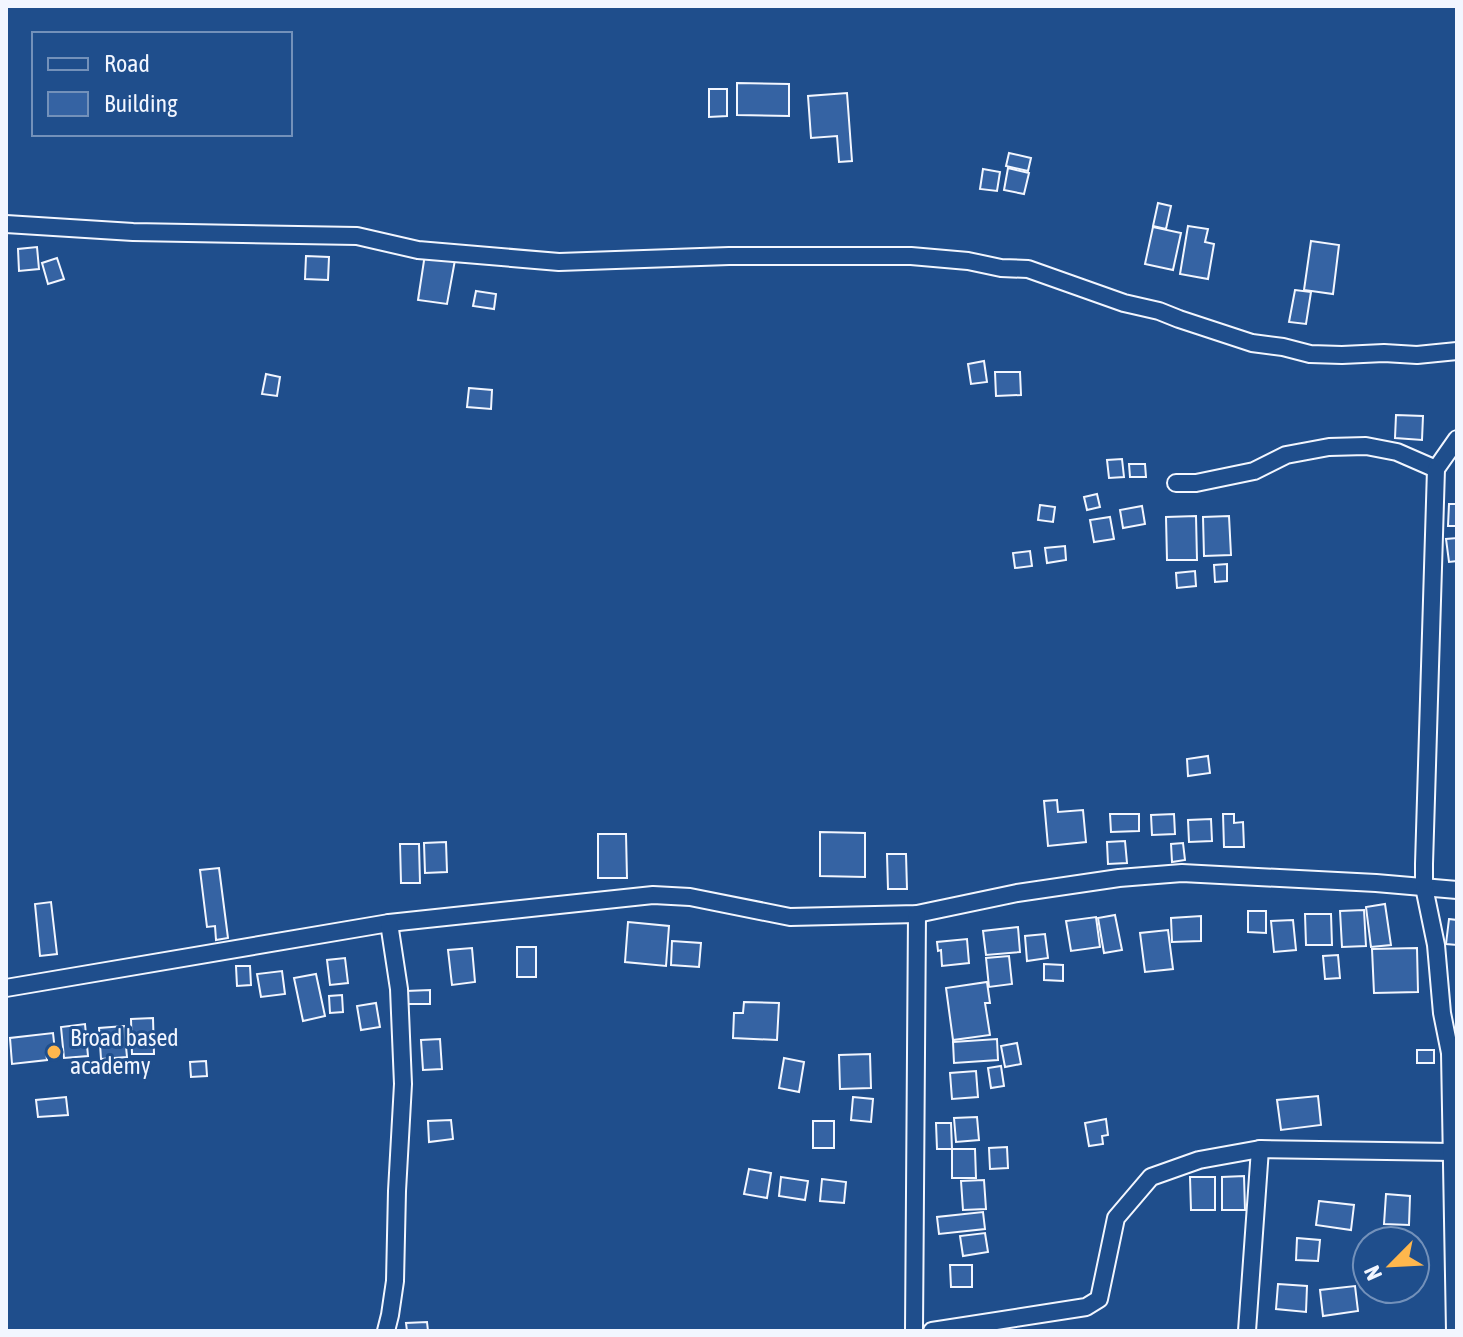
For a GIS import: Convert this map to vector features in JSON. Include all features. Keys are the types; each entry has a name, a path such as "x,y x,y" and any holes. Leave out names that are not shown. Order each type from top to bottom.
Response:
{"street":[{"path":"6,224 133,232 357,236 418,250 559,262 729,256 911,256 1028,269 1252,343 1310,354 1417,355 1457,351"},
{"path":"1455,1331 1450,1053 1442,1013 1436,945 1424,887 1436,469 1457,439"},
{"path":"1176,483 1196,483 1254,471 1286,455 1329,447 1366,446 1397,452 1436,469"},
{"path":"6,988 389,923 668,895 790,917 917,914 1017,893 1119,878 1182,873 1457,890"},
{"path":"914,1331 917,914"},
{"path":"386,1331 395,1281 403,1084 399,989 389,923"},
{"path":"932,1331 1086,1307 1099,1299 1116,1218 1151,1177 1199,1160 1260,1149 1453,1152"},
{"path":"1247,1331 1260,1149"}],"building":[{"path":"737,83 789,84 789,116 737,115"},
{"path":"709,89 727,89 727,116 709,117"},
{"path":"847,93 852,161 839,162 837,136 811,138 808,96"},
{"path":"1009,153 1031,158 1028,171 1006,166"},
{"path":"1008,168 1029,173 1024,194 1004,190"},
{"path":"983,169 1000,172 997,191 980,189"},
{"path":"1158,203 1171,206 1166,229 1153,226"},
{"path":"1188,226 1208,229 1205,242 1214,244 1208,279 1180,274"},
{"path":"1153,227 1181,233 1173,270 1145,264"},
{"path":"1311,241 1339,245 1333,294 1304,290"},
{"path":"37,247 39,269 19,271 18,249"},
{"path":"425,254 455,260 447,304 418,300"},
{"path":"306,256 329,257 328,280 305,279"},
{"path":"57,258 64,279 48,284 42,263"},
{"path":"1295,290 1311,292 1306,324 1289,322"},
{"path":"476,291 496,294 494,309 473,306"},
{"path":"984,361 987,382 971,384 968,364"},
{"path":"995,372 1020,372 1021,395 996,396"},
{"path":"266,374 280,377 277,396 262,394"},
{"path":"469,388 492,390 491,409 467,407"},
{"path":"1396,415 1423,416 1422,440 1395,438"},
{"path":"1122,459 1124,477 1109,478 1107,460"},
{"path":"1129,464 1145,464 1146,477 1130,477"},
{"path":"1097,494 1100,507 1087,510 1084,497"},
{"path":"1449,504 1457,504 1457,526 1448,526"},
{"path":"1040,505 1055,507 1053,522 1038,520"},
{"path":"1142,506 1145,524 1123,528 1120,510"},
{"path":"1196,516 1197,560 1167,560 1166,517"},
{"path":"1229,516 1231,555 1204,556 1203,517"},
{"path":"1110,517 1114,539 1094,542 1090,520"},
{"path":"1457,538 1457,561 1449,562 1446,539"},
{"path":"1065,546 1066,560 1047,563 1045,548"},
{"path":"1030,551 1032,566 1015,568 1013,553"},
{"path":"1227,564 1227,581 1215,582 1214,565"},
{"path":"1195,571 1196,586 1177,588 1176,573"},
{"path":"1208,756 1210,773 1188,776 1187,759"},
{"path":"1057,800 1058,812 1083,810 1086,842 1048,846 1044,801"},
{"path":"1110,814 1139,814 1139,831 1111,832"},
{"path":"1174,814 1175,834 1152,835 1151,815"},
{"path":"1223,814 1234,814 1234,823 1243,822 1244,847 1224,847"},
{"path":"1211,819 1212,841 1189,842 1188,820"},
{"path":"820,832 865,833 865,877 820,876"},
{"path":"598,834 626,834 627,878 598,878"},
{"path":"1125,841 1127,863 1108,864 1107,842"},
{"path":"446,842 447,872 425,873 424,843"},
{"path":"1183,843 1185,860 1172,862 1171,844"},
{"path":"400,844 419,844 420,883 401,883"},
{"path":"887,854 906,854 907,889 888,889"},
{"path":"219,868 228,938 216,940 215,926 207,927 200,870"},
{"path":"51,902 57,954 40,956 35,904"},
{"path":"1385,904 1391,945 1371,947 1366,907"},
{"path":"1364,910 1366,946 1342,947 1340,911"},
{"path":"1248,911 1266,911 1266,933 1248,932"},
{"path":"1305,914 1331,914 1332,945 1306,945"},
{"path":"1115,915 1122,950 1104,953 1098,918"},
{"path":"1201,916 1201,941 1172,942 1171,918"},
{"path":"1096,917 1100,947 1071,951 1066,921"},
{"path":"1449,919 1457,920 1457,945 1446,944"},
{"path":"1293,920 1296,950 1274,952 1271,921"},
{"path":"628,922 669,926 666,966 625,962"},
{"path":"1018,927 1020,952 986,955 983,931"},
{"path":"1168,930 1173,969 1145,972 1140,933"},
{"path":"1045,934 1048,958 1027,961 1025,936"},
{"path":"967,939 969,963 942,966 937,942"},
{"path":"672,941 701,943 699,967 671,965"},
{"path":"517,947 536,947 536,977 517,977"},
{"path":"472,948 475,982 452,985 448,950"},
{"path":"1417,948 1418,992 1374,993 1372,949"},
{"path":"1338,955 1340,978 1325,979 1323,956"},
{"path":"1009,956 1012,984 989,987 986,958"},
{"path":"345,958 348,983 330,985 327,960"},
{"path":"1044,964 1063,965 1063,981 1044,980"},
{"path":"236,966 250,966 251,985 237,986"},
{"path":"282,971 285,994 261,997 257,974"},
{"path":"316,974 325,1016 303,1021 294,978"},
{"path":"987,982 990,1003 985,1003 990,1035 953,1040 946,988"},
{"path":"430,990 430,1004 407,1004 406,991"},
{"path":"342,995 343,1012 330,1013 329,996"},
{"path":"744,1002 779,1003 777,1040 733,1038 734,1013 743,1013"},
{"path":"376,1003 380,1027 361,1030 357,1006"},
{"path":"153,1018 154,1054 132,1054 131,1019"},
{"path":"85,1024 88,1056 64,1058 61,1027"},
{"path":"124,1026 127,1057 101,1059 99,1028"},
{"path":"53,1033 55,1051 46,1052 47,1060 12,1064 10,1038"},
{"path":"440,1039 442,1069 423,1070 421,1040"},
{"path":"997,1039 998,1060 954,1063 953,1042"},
{"path":"1017,1043 1021,1064 1005,1067 1001,1046"},
{"path":"1417,1050 1434,1050 1434,1063 1417,1063"},
{"path":"870,1054 871,1088 840,1089 839,1055"},
{"path":"784,1058 804,1062 799,1092 779,1088"},
{"path":"206,1061 207,1076 191,1077 190,1062"},
{"path":"1001,1066 1004,1086 991,1088 988,1068"},
{"path":"976,1071 978,1097 952,1099 950,1073"},
{"path":"1318,1096 1321,1125 1281,1130 1277,1100"},
{"path":"66,1097 68,1115 38,1117 36,1100"},
{"path":"853,1097 873,1099 871,1122 851,1120"},
{"path":"977,1117 979,1140 956,1142 954,1118"},
{"path":"1106,1119 1108,1135 1102,1136 1103,1144 1089,1146 1085,1123"},
{"path":"451,1120 453,1139 429,1142 428,1121"},
{"path":"813,1121 834,1121 834,1148 813,1148"},
{"path":"936,1123 951,1123 952,1149 937,1149"},
{"path":"1007,1147 1008,1168 990,1169 989,1148"},
{"path":"952,1149 975,1149 976,1178 952,1178"},
{"path":"749,1169 771,1173 767,1198 744,1194"},
{"path":"1244,1176 1245,1210 1222,1210 1222,1177"},
{"path":"781,1177 808,1181 805,1200 779,1196"},
{"path":"1190,1177 1215,1177 1215,1210 1191,1210"},
{"path":"822,1179 846,1182 844,1203 820,1201"},
{"path":"984,1180 986,1209 963,1210 961,1181"},
{"path":"1386,1194 1410,1196 1409,1225 1384,1224"},
{"path":"1319,1201 1354,1205 1351,1230 1316,1225"},
{"path":"983,1212 985,1229 939,1234 937,1217"},
{"path":"985,1233 988,1252 963,1256 960,1236"},
{"path":"1297,1238 1320,1240 1318,1261 1296,1260"},
{"path":"950,1265 972,1265 972,1287 951,1287"},
{"path":"1278,1284 1307,1286 1306,1312 1276,1309"},
{"path":"1351,1286 1351,1305 1357,1305 1358,1311 1323,1316 1320,1290"},
{"path":"427,1322 428,1331 407,1331 406,1323"}],"place":[{"name":"Broad based academy","path":"54,1052"}]}
